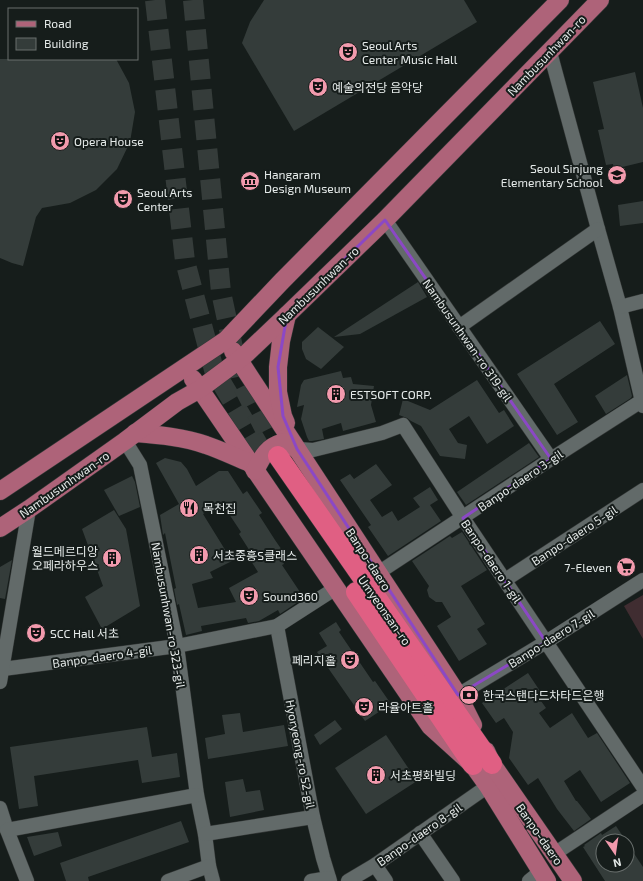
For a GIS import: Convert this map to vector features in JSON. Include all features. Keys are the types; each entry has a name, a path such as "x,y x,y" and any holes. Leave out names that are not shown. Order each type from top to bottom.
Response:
{"highway":[{"name":"Umyeonsan-ro","path":"263,463 482,764"}],"main road":[{"path":"0,491 226,340 560,0"},
{"name":"Nambusunhwan-ro","path":"0,528 130,437 177,402 200,389 239,360 288,315 385,220 600,0"},
{"path":"288,315 281,341 278,367 278,392 283,416 297,449"},
{"name":"Banpo-daero","path":"226,340 458,695 488,786 539,878"},
{"name":"Banpo-daero","path":"185,368 200,389 263,463 336,588 430,726 482,764 554,854 573,881"},
{"path":"130,437 172,437 205,445 263,463 265,453 279,444 284,442 297,449"}],"street":[{"path":"550,52 620,307 642,402"},
{"name":"Nambusunhwan-ro 319-gil","path":"385,220 550,460"},
{"path":"459,327 598,229"},
{"path":"620,307 643,301"},
{"name":"Banpo-daero 3-gil","path":"378,573 550,460 642,402"},
{"name":"Banpo-daero 1-gil","path":"297,449 313,450 382,433 403,425 463,518 643,787"},
{"name":"Nambusunhwan-ro 323-gil","path":"130,437 140,464 177,646 197,795 213,881"},
{"name":"Banpo-daero 5-gil","path":"505,580 643,490"},
{"path":"1,674 29,508"},
{"name":"Banpo-daero 7-gil","path":"458,695 546,642 643,580"},
{"name":"Banpo-daero 4-gil","path":"1,674 177,646 277,626 336,588"},
{"name":"Hyoryeong-ro 52-gil","path":"277,626 313,817 322,858 330,879"},
{"name":"Banpo-daero 8-gil","path":"348,881 374,865 488,786"},
{"path":"7,830 197,795"},
{"path":"554,854 643,795"},
{"path":"0,808 27,881"},
{"path":"205,834 313,817"},
{"path":"420,833 453,881"},
{"path":"374,865 386,881"},
{"path":"168,881 209,866"},
{"path":"311,881 330,879"}],"highlighted area":[{"path":"385,220 551,459 463,518 546,642 458,695 297,449 283,416 278,367 287,315"}],"shaded area":[{"path":"643,595 643,639 624,606"}],"building":[{"name":"예술의전당 음악당","path":"264,0 464,0 477,22 294,131 242,43 250,22"},
{"path":"0,59 117,60 129,83 135,112 130,142 117,169 96,190 70,203 42,208 36,217 23,266 0,258"},
{"path":"635,72 643,108 643,162 614,169 613,164 606,165 598,130 604,129 593,82"},
{"path":"643,201 643,223 620,226 618,205"},
{"path":"418,282 427,297 360,334 334,337"},
{"path":"600,321 615,344 554,384 578,422 557,435 517,374"},
{"path":"318,327 344,347 321,369 306,359 302,349 302,342"},
{"name":"ESTSOFT CORP.","path":"341,371 343,378 351,377 353,384 374,386 371,405 376,422 343,431 341,423 322,429 324,439 309,441 301,419 304,405 297,407 301,385 304,380"},
{"path":"627,375 632,396 631,398 606,414 595,396"},
{"path":"477,380 499,413 504,410 514,426 487,444 469,416 449,429 458,443 467,445 465,459 440,456 421,426 399,415 403,399 430,410"},
{"path":"529,443 539,457 466,505 457,492"},
{"path":"165,458 181,462 187,469 196,486 219,471 228,471 243,494 247,491 262,513 259,515 284,553 282,560 284,564 282,565 304,598 280,614 278,610 259,621 248,623 246,618 201,626 202,631 186,635 179,604 177,605 174,589 176,588 165,533 163,535 160,515 179,504 156,463","holes":["221,502 241,532 239,534 255,559 251,561 258,572 229,588 236,602 198,608 192,584 213,578 210,572 232,561 203,514"]},
{"path":"376,464 392,485 370,500 382,517 392,511 398,521 420,507 413,498 430,487 438,500 430,505 441,521 388,556 368,527 371,525 340,480 350,474 354,479"},
{"path":"132,476 135,482 140,507 119,516 104,490"},
{"name":"월드메르디앙 오페라하우스","path":"114,510 126,529 140,606 102,629 85,597 103,586 82,529"},
{"path":"462,532 487,570 461,586 485,624 477,629 487,644 459,661 437,626 451,617 442,602 436,602 429,597 427,590 429,586 412,561 450,536 452,538"},
{"path":"12,560 5,599 0,598 0,567"},
{"path":"336,622 341,630 339,632 373,682 375,681 391,704 365,721 317,652 327,646 319,633"},
{"path":"528,673 540,691 536,694 546,708 539,713 550,728 572,713 588,738 597,733 630,783 601,802 580,770 564,781 576,801 591,819 574,831 557,809 538,778 528,785 509,758 513,732 504,718 496,723 482,703"},
{"path":"240,713 243,732 284,725 288,746 208,759 205,738 225,734 222,715"},
{"path":"335,720 342,729 320,745 314,735"},
{"path":"147,727 152,757 177,753 180,777 142,783 138,760 34,776 38,806 19,809 10,747"},
{"name":"서초평화빌딩","path":"386,735 417,781 366,814 335,768"},
{"path":"243,779 246,792 260,790 264,810 230,817 225,782"},
{"path":"181,821 189,842 88,877 89,881 66,881 60,863"},
{"path":"616,826 621,833 605,833"},
{"path":"58,832 62,846 34,856 27,837"},
{"path":"595,837 595,866 583,847 585,846 584,845"},
{"path":"635,855 643,867 643,881 605,881 600,873 635,873"}],"tunnel":[{"path":"155,0 185,261 214,370 269,463"},
{"path":"193,0 221,292 240,380 274,447"}],"place":[{"name":"Seoul Arts Center Music Hall","path":"348,52"},
{"name":"예술의전당 음악당","path":"318,87"},
{"name":"Opera House","path":"60,141"},
{"name":"Seoul Sinjung Elementary School","path":"617,175"},
{"name":"Hangaram Design Museum","path":"250,181"},
{"name":"Seoul Arts Center","path":"123,199"},
{"name":"ESTSOFT CORP.","path":"336,394"},
{"name":"목천집","path":"189,508"},
{"name":"서초중흥S클래스","path":"199,555"},
{"name":"월드메르디앙 오페라하우스","path":"112,558"},
{"name":"7-Eleven","path":"626,567"},
{"name":"Sound360","path":"249,596"},
{"name":"SCC Hall 서초","path":"36,633"},
{"name":"페리지홀","path":"350,660"},
{"name":"한국스탠다드차타드은행","path":"469,695"},
{"name":"라율아트홀","path":"364,707"},
{"name":"서초평화빌딩","path":"376,775"}]}
